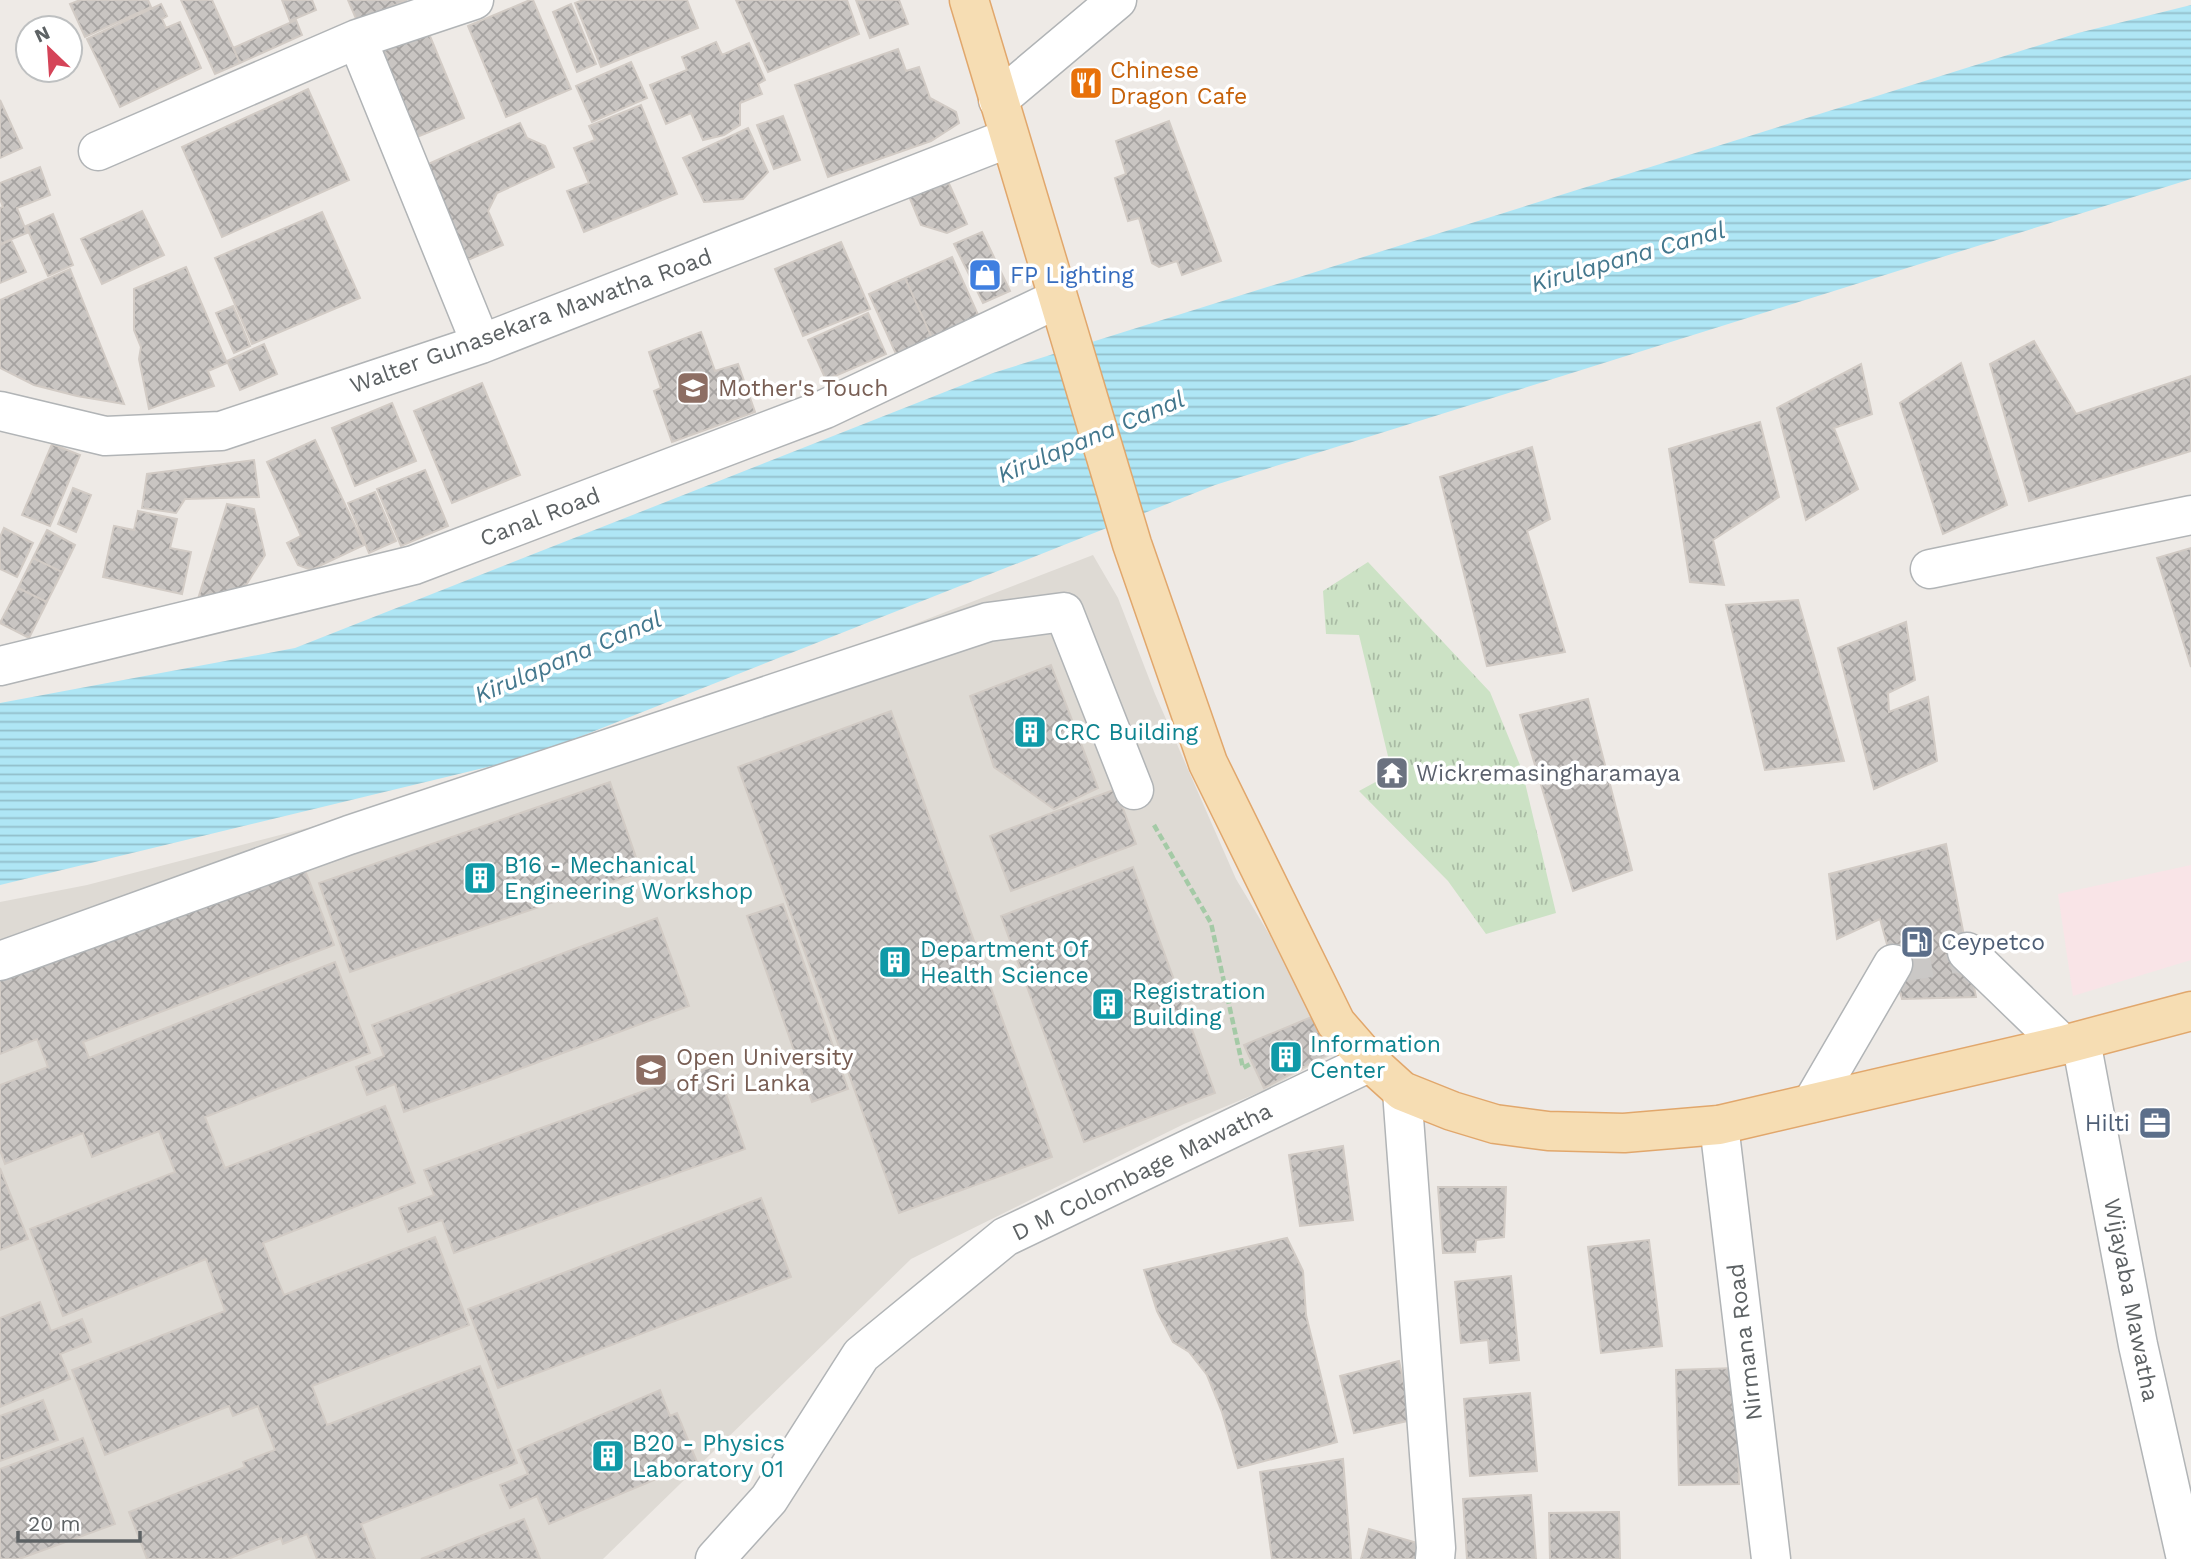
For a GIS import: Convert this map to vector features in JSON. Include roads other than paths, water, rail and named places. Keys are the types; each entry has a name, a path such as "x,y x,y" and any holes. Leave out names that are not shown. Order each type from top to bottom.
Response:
{"main road":[{"path":"969,0 1132,544 1213,774 1336,1023 1370,1062 1402,1091 1452,1111 1495,1124 1548,1131 1624,1133 1719,1125 2072,1043 2191,1011"}],"street":[{"path":"97,151 357,39 474,0"},
{"path":"998,100 1117,0"},
{"path":"357,39 481,344"},
{"name":"Walter Gunasekara Mawatha Road","path":"0,411 105,436 220,431 481,344 1009,138"},
{"name":"Canal Road","path":"0,666 414,565 825,409 1058,302"},
{"path":"1930,569 2191,515"},
{"path":"0,961 349,835 988,622 1064,612 1134,790"},
{"path":"1967,952 2072,1043"},
{"path":"1812,1103 1893,964"},
{"name":"Wijayaba Mawatha","path":"2072,1043 2186,1559"},
{"name":"D M Colombage Mawatha","path":"715,1559 769,1499 861,1355 1005,1237 1370,1062"},
{"path":"1402,1091 1435,1559"},
{"name":"Nirmana Road","path":"1719,1125 1771,1559"}],"water":[{"name":"Kirulapana Canal","path":"2191,5 2191,179 1215,485 529,757 0,885 0,703 295,648 993,373 2078,33"}],"tunnel":[{"path":"1893,964 1967,952"}],"place":[{"name":"Chinese Dragon Cafe","path":"1086,83"},
{"name":"FP Lighting","path":"985,275"},
{"name":"Mother's Touch","path":"693,388"},
{"name":"CRC Building","path":"1030,732"},
{"name":"Wickremasingharamaya","path":"1392,773"},
{"name":"B16 - Mechanical Engineering Workshop","path":"480,878"},
{"name":"Ceypetco","path":"1917,942"},
{"name":"Department Of Health Science","path":"895,962"},
{"name":"Registration Building","path":"1108,1004"},
{"name":"Information Center","path":"1286,1057"},
{"name":"Open University of Sri Lanka","path":"651,1070"},
{"name":"Hilti","path":"2155,1123"},
{"name":"B20 - Physics Laboratory 01","path":"608,1456"}]}
